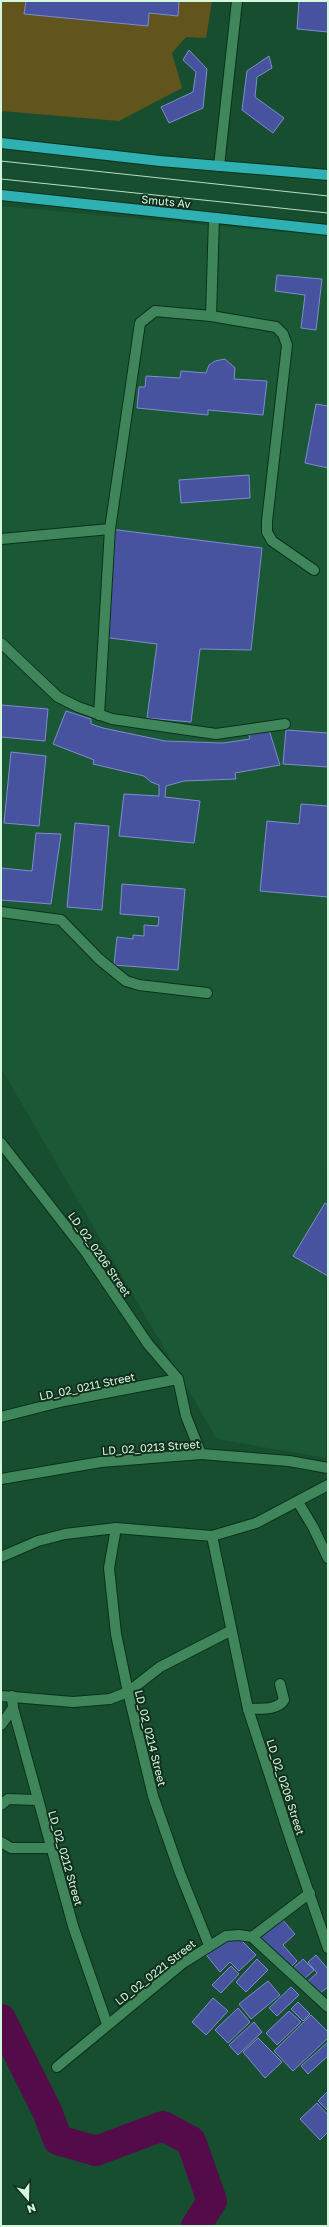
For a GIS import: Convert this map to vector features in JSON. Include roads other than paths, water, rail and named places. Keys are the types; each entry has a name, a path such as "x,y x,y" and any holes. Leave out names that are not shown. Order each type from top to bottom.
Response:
{"main road":[{"path":"1,143 219,166 328,175"},
{"name":"Smuts Av","path":"1,196 328,230"}],"street":[{"path":"219,166 237,1"},
{"path":"211,316 214,218"},
{"path":"99,715 110,529 140,323 155,311 211,316 276,327 284,334 287,345 267,532 272,541 314,570"},
{"path":"1,539 110,529"},
{"path":"1,643 58,697 99,715 112,719 216,734 286,724"},
{"path":"1,912 61,920 99,959 126,981 139,985 207,993"},
{"name":"LD_02_0206 Street","path":"1,1143 85,1251 148,1344 178,1379"},
{"path":"178,1379 186,1416 201,1454"},
{"name":"LD_02_0211 Street","path":"1,1417 64,1401 178,1379"},
{"name":"LD_02_0213 Street","path":"1,1479 101,1462 201,1454 289,1462 328,1468"},
{"path":"1,1557 38,1541 65,1534 116,1528 212,1536 256,1523 328,1485"},
{"path":"298,1502 313,1527 328,1558"},
{"name":"LD_02_0214 Street","path":"116,1528 109,1568 116,1634 128,1692 153,1796 180,1873 209,1945"},
{"name":"LD_02_0206 Street","path":"212,1536 230,1631 248,1709 328,1948"},
{"path":"1,1696 73,1702 110,1699 128,1692 160,1668 230,1631"},
{"path":"248,1709 276,1707 281,1704 284,1700 280,1684"},
{"name":"LD_02_0212 Street","path":"12,1696 13,1708 73,1926 107,2024"},
{"path":"1,1725 13,1708"},
{"path":"1,1805 8,1799 38,1800"},
{"path":"1,1842 11,1848 52,1848"},
{"path":"310,1893 252,1937 328,2007"},
{"name":"LD_02_0221 Street","path":"57,2067 182,1963 209,1945 226,1936 239,1935 252,1937"}],"waterway":[{"path":"1,2019 47,2111 58,2140 96,2151 163,2126 191,2141 212,2201 196,2226"}],"tram line":[{"path":"1,161 328,196"},
{"path":"1,179 328,213"}]}
